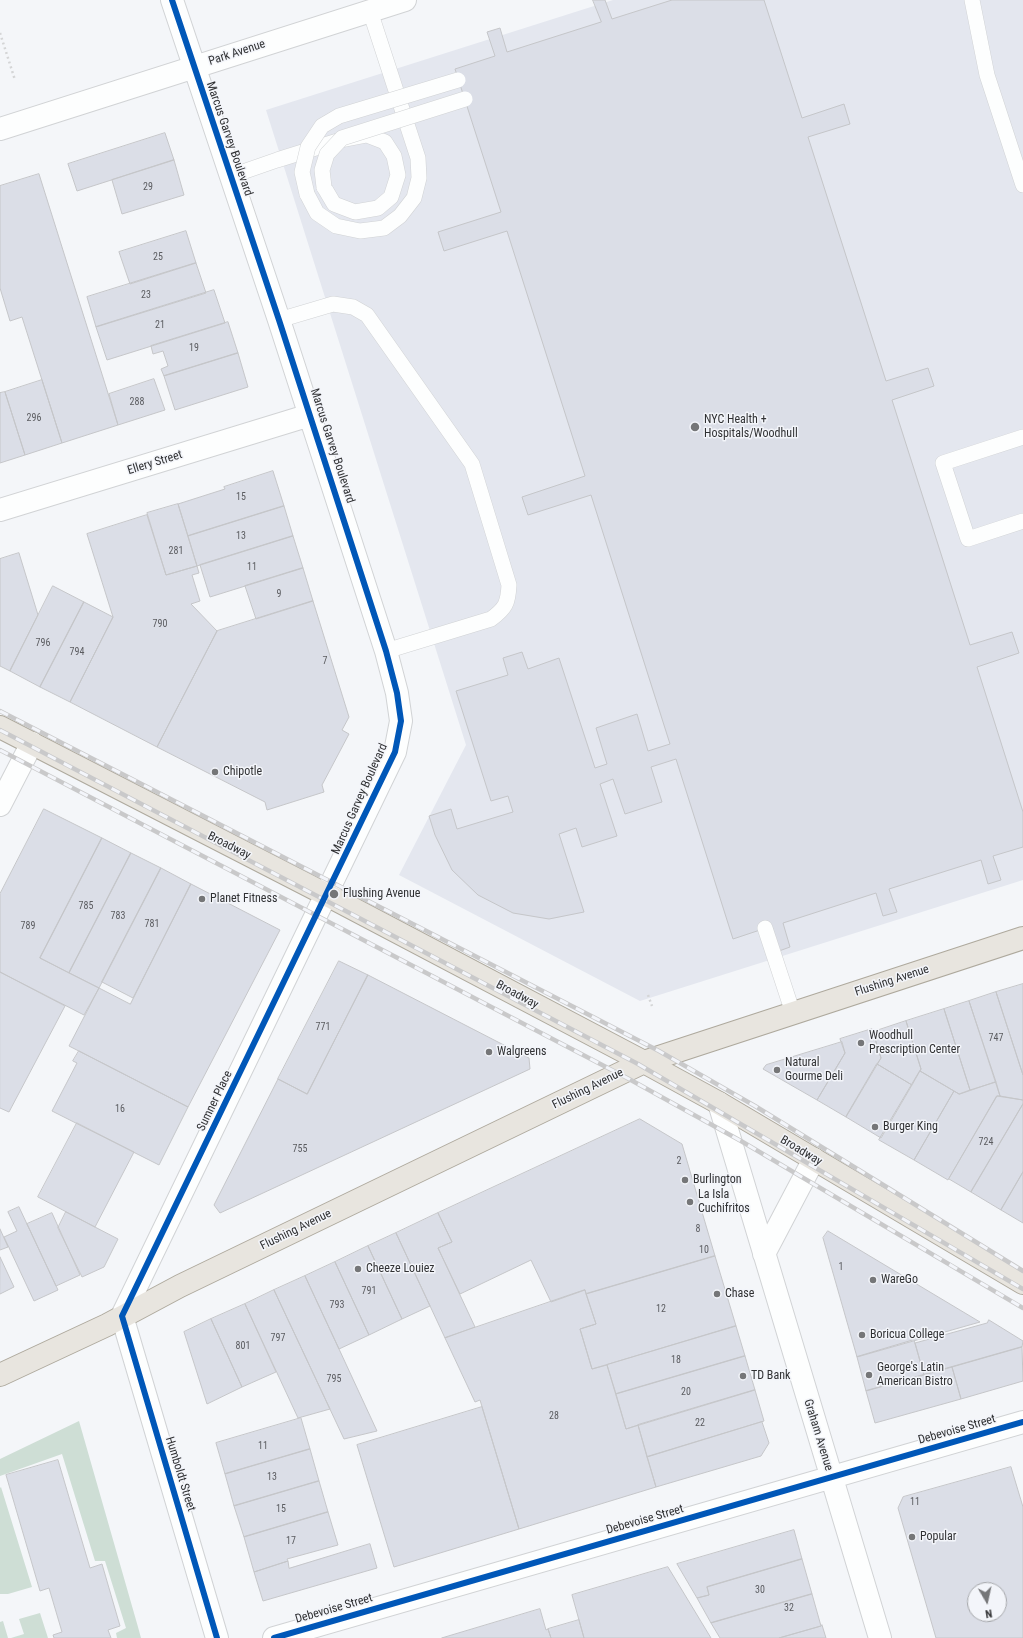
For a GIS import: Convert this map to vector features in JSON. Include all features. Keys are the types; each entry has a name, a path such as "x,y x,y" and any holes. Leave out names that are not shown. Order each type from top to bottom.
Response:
{"main road":[{"name":"Broadway","path":"0,728 327,895 644,1062 719,1103 1023,1283"},
{"name":"Flushing Avenue","path":"0,1375 644,1062 1023,938"}],"street":[{"name":"Marcus Garvey Boulevard","path":"172,0 310,415 386,651 398,693 401,721 395,752 327,895"},
{"name":"Park Avenue","path":"0,129 405,0"},
{"name":"Ellery Street","path":"0,510 310,415"},
{"path":"0,805 32,743"},
{"name":"Sumner Place","path":"122,1316 327,895"},
{"name":"Graham Avenue","path":"719,1103 880,1638"},
{"path":"764,1254 814,1159"},
{"name":"Humboldt Street","path":"122,1316 217,1638"},
{"name":"Debevoise Street","path":"274,1638 831,1479 1023,1422"}],"lane":[{"path":"972,0 987,75 1023,185"},
{"path":"370,11 418,158 419,178 414,198 400,216 384,228 360,231 336,226 317,213 307,194 302,172 308,147 322,126 339,116 458,80"},
{"path":"231,176 292,155 341,140 367,135 385,142 394,156 398,175 391,197 378,208 355,212 334,204 324,187 322,170 327,154 342,138 465,99"},
{"path":"279,320 333,304 353,307 367,315 472,464 509,585 509,599 502,610 491,619 386,651"},
{"path":"1023,437 943,463 968,539 1023,521"},
{"path":"765,928 793,1013"}],"path":[{"path":"0,33 14,80"},
{"path":"648,995 652,1006"}],"shaded area":[{"name":"NYC Health + Hospitals/Woodhull","path":"613,0 1023,0 1023,880 640,1001 399,875 466,745 266,110"},
{"path":"79,1421 141,1638 117,1638 116,1633 126,1628 105,1561 95,1561 62,1454 0,1476 0,1459"},
{"path":"1,1487 32,1587 8,1594 0,1594"},
{"path":"40,1613 48,1638 11,1638 24,1634 19,1619"},
{"path":"3,1621 8,1638 0,1638 0,1622"}],"building":[{"path":"593,0 605,0 612,19 672,0 764,0 802,118 844,104 850,124 808,137 886,381 928,368 934,386 892,400 970,645 1012,632 1019,653 977,667 1023,812 1023,847 993,856 1001,880 988,884 981,860 889,889 897,912 883,916 876,893 783,923 790,947 779,951 772,926 733,939 676,759 651,767 662,802 625,814 613,779 600,784 617,836 582,847 576,828 559,834 584,912 549,919 513,913 478,895 452,870 435,835 429,816 451,809 457,829 513,812 508,796 491,801 456,691 508,675 503,658 522,652 528,669 559,658 595,768 607,764 596,728 637,714 648,751 670,744 591,495 528,515 522,497 585,476 507,231 444,251 438,232 501,212 455,69 495,56 487,32 500,28 507,52 601,22"},
{"path":"165,133 174,160 77,191 68,164"},
{"path":"174,160 184,195 122,214 112,180"},
{"path":"39,174 118,425 62,443 22,317 10,321 0,288 0,186"},
{"path":"186,231 196,263 130,284 119,252"},
{"path":"196,263 206,293 96,327 87,297"},
{"path":"214,290 225,323 107,360 96,327"},
{"path":"228,322 238,353 164,376 161,369 168,366 163,351 153,354 151,346"},
{"path":"238,353 248,387 175,410 164,376"},
{"path":"154,379 165,410 118,425 109,394"},
{"path":"42,380 62,443 25,455 5,392"},
{"path":"5,392 25,455 0,463 0,393"},
{"path":"273,471 284,506 188,536 178,504 225,489 224,487"},
{"path":"178,504 197,566 166,575 147,513"},
{"path":"284,506 293,536 197,566 188,536"},
{"path":"147,515 166,575 197,566 199,573 192,575 200,601 191,604 217,631 157,747 70,702 113,617 87,534"},
{"path":"293,536 303,568 210,597 200,565"},
{"path":"19,553 38,615 10,671 0,666 0,559"},
{"path":"303,568 313,601 256,619 245,586"},
{"path":"53,586 84,602 40,687 10,671"},
{"path":"313,601 349,717 342,730 349,734 322,785 324,792 267,810 265,802 157,747 217,631"},
{"path":"84,602 113,617 70,702 40,687"},
{"path":"44,809 102,838 40,958 99,988 84,1015 0,972 0,894"},
{"path":"102,838 131,853 69,973 40,958"},
{"path":"131,853 161,868 99,988 69,973"},
{"path":"161,868 191,884 133,998 102,982"},
{"path":"191,884 280,930 188,1107 69,1046 99,988 130,1004"},
{"path":"339,961 368,975 307,1094 278,1079"},
{"path":"0,972 65,1006 9,1112 0,1108"},
{"path":"368,975 529,1058 530,1069 220,1213 214,1205 278,1079 307,1094"},
{"path":"1023,984 1023,1075 996,992"},
{"path":"996,992 1023,1075 1023,1100 1000,1096 969,1001"},
{"path":"969,1001 996,1082 970,1090 944,1009"},
{"path":"944,1009 970,1090 959,1094 920,1071 921,1069 906,1021"},
{"path":"906,1021 921,1069 912,1085 877,1064 881,1058 873,1032"},
{"path":"872,1029 881,1058 846,1117 817,1100 845,1053 840,1039"},
{"path":"842,1042 845,1053 817,1100 763,1069 766,1065"},
{"path":"79,1051 188,1107 159,1165 52,1111 77,1063 73,1061"},
{"path":"877,1064 912,1085 881,1138 846,1117"},
{"path":"920,1071 954,1091 914,1160 879,1140"},
{"path":"996,1082 1000,1096 997,1096 948,1180 914,1160 954,1091 959,1094"},
{"path":"997,1096 1023,1100 1023,1104 971,1192 949,1179"},
{"path":"1023,1104 1023,1172 1001,1210 971,1192"},
{"path":"640,1119 682,1144 715,1256 586,1294 585,1290 551,1302 531,1260 460,1294 438,1248 452,1242 438,1213"},
{"path":"77,1123 134,1152 95,1227 38,1197"},
{"path":"1023,1172 1023,1223 1001,1210"},
{"path":"19,1207 58,1290 34,1301 4,1237 17,1231 8,1212"},
{"path":"66,1212 118,1239 104,1267 82,1277 58,1228"},
{"path":"52,1213 80,1275 56,1286 27,1224"},
{"path":"438,1213 452,1242 438,1248 475,1327 445,1338 396,1233"},
{"path":"0,1229 8,1247 0,1250"},
{"name":"WareGo","path":"828,1231 980,1322 857,1357 823,1238"},
{"path":"396,1233 430,1306 402,1319 368,1246"},
{"path":"368,1246 402,1319 369,1335 335,1262"},
{"path":"715,1256 736,1326 592,1369 580,1329 596,1324 586,1294"},
{"path":"0,1257 14,1287 0,1294"},
{"path":"335,1262 369,1335 339,1349 305,1276"},
{"path":"305,1276 377,1431 344,1439 274,1290"},
{"path":"274,1290 330,1409 298,1418 245,1304"},
{"path":"585,1290 596,1324 580,1329 592,1369 607,1365 626,1429 638,1425 656,1487 519,1529 480,1400 475,1402 445,1338"},
{"path":"245,1304 276,1372 242,1387 211,1319"},
{"path":"211,1319 242,1387 207,1404 184,1332"},
{"path":"989,1320 1023,1341 1022,1347 924,1375 915,1343 987,1323"},
{"path":"736,1326 745,1356 616,1394 607,1365"},
{"path":"914,1340 924,1375 866,1391 857,1357"},
{"path":"1022,1347 1023,1381 961,1399 952,1367"},
{"path":"745,1356 755,1390 626,1429 616,1394"},
{"path":"952,1367 961,1399 875,1423 866,1391"},
{"path":"755,1390 764,1421 647,1457 638,1425"},
{"path":"482,1407 519,1529 394,1567 357,1445"},
{"path":"301,1418 310,1449 225,1474 216,1443"},
{"path":"762,1422 769,1443 761,1456 656,1487 647,1457"},
{"path":"310,1449 319,1481 234,1506 225,1474"},
{"path":"58,1460 90,1568 102,1564 120,1626 108,1630 111,1638 54,1638 53,1635 62,1632 49,1588 40,1591 6,1475"},
{"path":"1011,1467 1023,1507 1023,1638 936,1638 898,1508 903,1497"},
{"path":"319,1481 328,1512 244,1537 234,1506"},
{"path":"328,1512 338,1545 287,1559 288,1561 254,1572 244,1537"},
{"path":"794,1530 802,1559 707,1587 709,1595 697,1598 677,1564"},
{"path":"370,1544 377,1568 263,1601 254,1572 288,1561 289,1568"},
{"path":"802,1559 812,1594 711,1623 697,1598 709,1595 707,1587"},
{"path":"668,1567 711,1638 584,1638 572,1595"},
{"path":"812,1594 821,1626 779,1638 720,1638 711,1623"},
{"path":"540,1609 546,1630 548,1629 551,1638 442,1638"},
{"path":"579,1620 584,1638 551,1638 548,1629"},
{"path":"822,1625 826,1638 779,1638 821,1626"}],"railway":[{"path":"0,711 659,1051 755,1106 1023,1271"},
{"path":"0,730 638,1064 1023,1289"},
{"path":"0,750 629,1079 741,1141 1023,1308"}],"cycle path":[{"path":"172,0 279,320 386,651 397,693 401,721 395,752 122,1316 217,1638"},
{"path":"274,1638 1023,1422"}],"place":[{"name":"NYC Health + Hospitals/Woodhull","path":"695,427"},
{"name":"Chipotle","path":"215,772"},
{"name":"Flushing Avenue","path":"334,894"},
{"name":"Planet Fitness","path":"202,899"},
{"name":"Woodhull Prescription Center","path":"861,1043"},
{"name":"Walgreens","path":"489,1052"},
{"name":"Natural Gourme Deli","path":"777,1070"},
{"name":"Burger King","path":"875,1127"},
{"name":"Burlington","path":"685,1180"},
{"name":"La Isla Cuchifritos","path":"690,1202"},
{"name":"Cheeze Louiez","path":"358,1269"},
{"name":"WareGo","path":"873,1280"},
{"name":"Chase","path":"717,1294"},
{"name":"Boricua College","path":"862,1335"},
{"name":"George's Latin American Bistro","path":"869,1375"},
{"name":"TD Bank","path":"743,1376"},
{"name":"Popular","path":"912,1537"}]}
